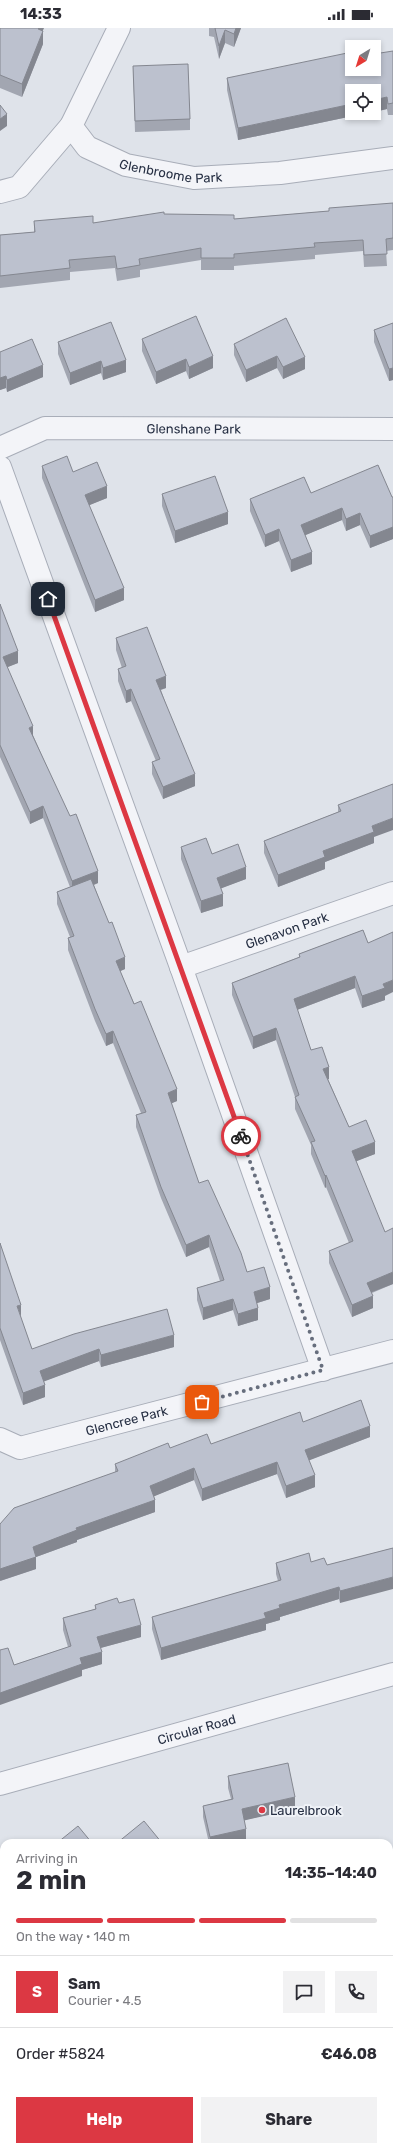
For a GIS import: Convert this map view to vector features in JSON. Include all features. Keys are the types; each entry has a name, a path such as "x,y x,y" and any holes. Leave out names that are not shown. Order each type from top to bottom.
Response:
{"street":[{"path":"0,192 19,187 71,126 119,28"},
{"name":"Glenbroome Park","path":"71,126 87,147 126,165 194,178 280,173 393,158"},
{"name":"Glenshane Park","path":"0,448 45,428 393,429"},
{"path":"0,467 181,967 323,1370"},
{"name":"Glenavon Park","path":"181,967 393,892"},
{"name":"Glencree Park","path":"0,1440 20,1448 393,1351"},
{"name":"Circular Road","path":"0,1784 393,1674"}],"building":[{"path":"0,28 39,28 38,29 43,31 22,84 0,75"},
{"path":"215,28 236,28 234,34 225,30 219,46"},
{"path":"393,51 393,103 388,104 387,97 381,98 381,84 345,84 345,105 238,128 227,78 345,53 345,76 381,76 381,53"},
{"path":"188,64 190,119 135,121 133,66"},
{"path":"0,105 7,114 0,119"},
{"path":"393,203 393,238 386,239 387,254 364,255 363,240 314,243 315,247 234,254 234,258 201,258 201,248 139,259 140,265 117,269 115,256 69,260 70,268 0,276 0,235 35,232 34,221 93,216 93,223 164,212 164,214 234,215 234,219 329,211 329,208"},
{"path":"196,316 213,356 189,367 186,359 156,372 142,339"},
{"path":"286,318 305,357 283,367 277,356 246,370 234,344"},
{"path":"111,322 126,360 103,368 101,361 70,373 58,342"},
{"path":"393,323 393,368 389,369 374,330"},
{"path":"32,339 43,365 7,380 6,376 0,378 0,352"},
{"path":"67,456 73,472 97,462 107,486 85,495 124,588 95,600 42,466"},
{"path":"378,465 393,497 393,527 370,536 360,513 346,519 342,508 301,525 312,552 291,560 279,529 265,535 250,499 304,477 311,493"},
{"path":"215,476 228,512 175,531 162,494"},
{"path":"0,604 18,651 3,657 33,726 29,728 70,816 76,814 98,871 72,881 43,806 30,812 0,745"},
{"path":"147,627 166,676 156,680 195,774 163,787 152,762 160,759 131,689 126,691 118,669 126,666 116,638"},
{"path":"393,784 393,818 372,826 374,832 323,851 325,857 278,875 264,841 341,811 338,805"},
{"path":"206,838 212,854 238,844 246,867 217,878 223,894 201,901 181,847"},
{"path":"91,879 109,923 112,922 125,957 116,961 134,1004 141,1001 177,1089 168,1093 199,1183 208,1180 241,1253 247,1272 264,1267 270,1287 254,1292 258,1308 238,1314 233,1299 203,1308 197,1288 224,1280 209,1235 186,1245 161,1187 136,1115 146,1112 113,1031 106,1034 68,938 74,936 57,892"},
{"path":"363,930 368,943 393,932 393,980 383,984 385,988 362,996 355,976 294,999 311,1050 322,1047 329,1067 323,1069 349,1127 366,1120 375,1142 352,1151 385,1232 393,1228 393,1272 367,1283 373,1296 352,1305 329,1251 353,1241 311,1142 315,1141 295,1097 299,1095 276,1028 253,1037 232,983 300,957 299,954"},
{"path":"0,1243 21,1305 17,1306 32,1349 74,1334 167,1309 174,1335 101,1355 99,1349 40,1371 45,1385 23,1393 0,1328"},
{"path":"361,1400 370,1426 305,1450 315,1475 286,1486 277,1462 202,1489 194,1468 150,1486 155,1500 76,1528 77,1530 33,1547 36,1557 0,1569 0,1524 14,1508 118,1471 115,1464 168,1443 170,1448 207,1434 211,1444 300,1412 303,1422"},
{"path":"393,1548 393,1577 340,1591 339,1587 279,1605 280,1608 264,1613 266,1618 161,1648 152,1617 281,1580 276,1563 309,1553 311,1562 324,1558 327,1565"},
{"path":"117,1598 119,1603 134,1599 141,1625 97,1637 102,1652 80,1658 82,1664 0,1693 0,1650 8,1648 14,1665 71,1646 63,1618 96,1609 95,1605"},
{"name":"Laurelbrook","path":"288,1763 295,1797 242,1809 246,1829 210,1837 203,1806 233,1799 228,1776"},
{"path":"144,1821 159,1839 122,1839"},
{"path":"78,1826 89,1839 62,1839"}],"way so far":[{"path":"202,1402 323,1370 241,1136"}],"place":[{"name":"Laurelbrook","path":"262,1810"}],"route":[{"path":"48,599 241,1136"}]}
